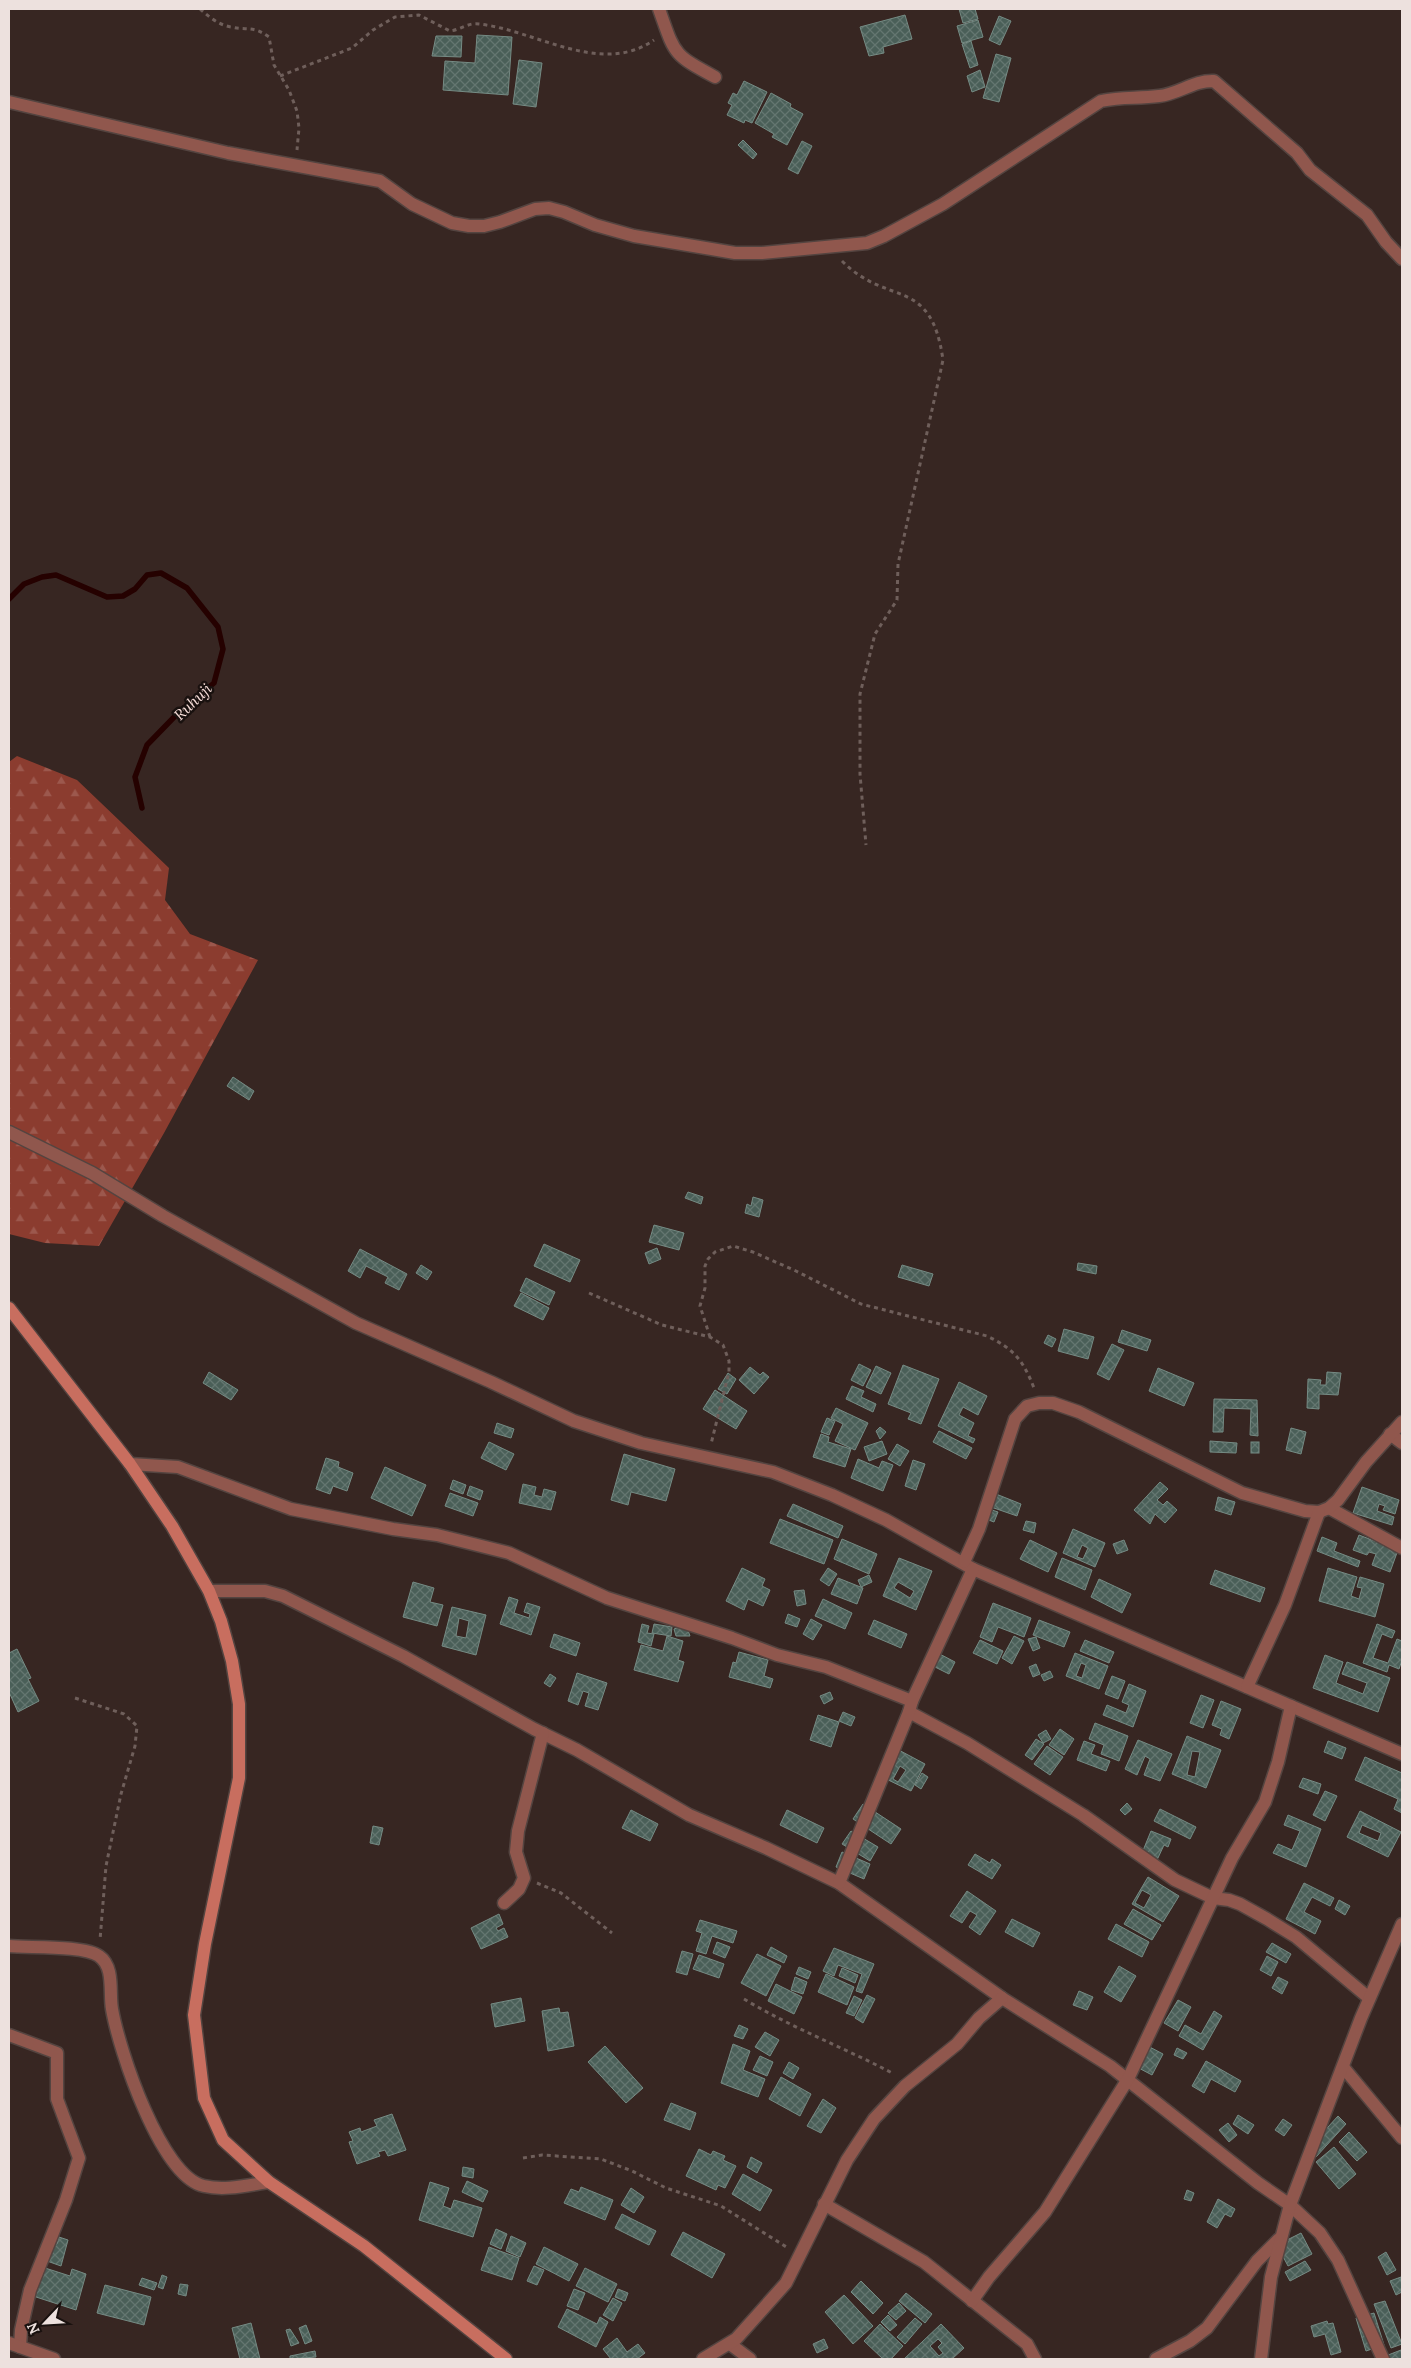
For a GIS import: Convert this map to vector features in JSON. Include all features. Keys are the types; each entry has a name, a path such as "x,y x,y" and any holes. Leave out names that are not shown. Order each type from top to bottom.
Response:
{"main road":[{"path":"9,1308 130,1464 172,1526 209,1591 221,1621 232,1661 239,1704 239,1778 197,1987 194,2015 204,2098 223,2140 269,2182 364,2246 506,2359"}],"street":[{"path":"659,9 676,53 688,63 715,77"},
{"path":"9,102 228,153 380,181 432,215 469,226 500,222 535,209 549,208 595,225 634,236 735,253 762,253 866,243 884,236 943,204 1101,101 1121,96 1160,96 1202,81 1214,81 1297,153 1310,170 1367,215 1402,259"},
{"path":"9,1132 92,1173 163,1216 356,1323 491,1382 574,1421 641,1443 773,1472 832,1495 886,1520 969,1566 1402,1754"},
{"path":"839,1883 969,1566 979,1529 1015,1419 1024,1408 1039,1403 1053,1403 1079,1412 1242,1493 1305,1511 1324,1510 1402,1548"},
{"path":"1248,1687 1285,1605 1324,1510 1338,1500 1390,1434 1402,1422"},
{"path":"1390,1434 1402,1443"},
{"path":"130,1464 178,1467 291,1509 437,1535 500,1550 526,1559 607,1598 732,1638 777,1655 826,1667 911,1706 1083,1815 1175,1880 1212,1898 1229,1900 1267,1919 1296,1937 1369,1998"},
{"path":"209,1591 265,1591 283,1596 403,1656 577,1750 689,1815 766,1848 839,1883 1002,1998 1128,2079 1214,2149 1290,2205 1328,2243 1348,2280 1383,2359"},
{"path":"972,2300 989,2277 1045,2212 1128,2079 1212,1898 1272,1784 1291,1706"},
{"path":"504,1903 519,1889 524,1878 516,1852 518,1831 543,1733"},
{"path":"1261,2359 1271,2277 1290,2205 1369,1998 1402,1924"},
{"path":"9,1946 69,1949 99,1955 107,1965 110,1999 122,2049 134,2085 167,2154 183,2175 203,2186 224,2188 269,2182"},
{"path":"703,2359 736,2339 786,2283 801,2257 824,2204 859,2141 889,2103 957,2044 979,2018 1002,1998"},
{"path":"9,2035 57,2053 57,2099 79,2158 66,2200 30,2290 23,2321 14,2345 54,2359"},
{"path":"1343,2067 1402,2138"},
{"path":"824,2204 924,2262 1027,2344 1035,2359"},
{"path":"1156,2359 1190,2341 1207,2328 1257,2261 1280,2238"},
{"path":"730,2344 750,2359"}],"path":[{"path":"200,9 218,23 232,28 248,27 269,37 274,65 289,90 297,111 298,145 293,165"},
{"path":"280,76 352,48 373,30 395,17 419,15 450,31 477,23 502,28 546,42 596,53 630,52 667,30"},
{"path":"827,246 861,278 878,287 904,294 918,302 927,311 940,336 943,360 898,564 897,600 875,634 860,694 860,774 866,845"},
{"path":"710,1337 700,1306 705,1288 705,1266 708,1259 721,1248 733,1246 742,1248 812,1278 861,1304 987,1336 1004,1344 1021,1361 1039,1403"},
{"path":"588,1293 662,1325 710,1337 723,1345 729,1361 726,1385 707,1457"},
{"path":"75,1698 124,1714 137,1726 135,1746 121,1794 106,1866 99,1955"},
{"path":"524,1878 561,1893 612,1933"},
{"path":"744,2000 768,2014 840,2046 911,2082"},
{"path":"523,2158 542,2155 601,2159 674,2191 721,2206 801,2257"}],"green space":[{"path":"17,756 77,780 169,868 165,900 190,934 258,960 164,1133 99,1246 45,1243 9,1234 9,762"}],"building":[{"path":"959,9 975,9 978,19 963,23"},
{"path":"905,15 912,39 883,47 884,53 869,56 860,27"},
{"path":"999,16 1011,21 1000,45 989,40"},
{"path":"978,20 983,37 962,43 957,26"},
{"path":"477,35 512,37 508,95 443,90 445,61 475,63"},
{"path":"436,36 462,36 461,57 432,56"},
{"path":"971,41 978,65 970,68 962,44"},
{"path":"996,54 1011,58 999,102 983,98"},
{"path":"519,60 542,63 536,107 513,104"},
{"path":"980,70 985,87 972,92 967,76"},
{"path":"744,81 767,92 752,123 745,120 744,123 727,115 732,105 728,103 733,93 737,95"},
{"path":"771,93 791,104 790,107 803,114 787,145 772,137 774,134 755,123"},
{"path":"743,140 757,154 753,159 738,145"},
{"path":"802,141 812,146 798,174 788,169"},
{"path":"233,1077 254,1091 249,1100 227,1086"},
{"path":"688,1192 703,1197 701,1204 685,1198"},
{"path":"753,1197 763,1200 759,1217 745,1213 747,1204 751,1206"},
{"path":"654,1225 684,1233 679,1250 649,1242"},
{"path":"544,1244 580,1260 570,1282 534,1266"},
{"path":"657,1248 661,1259 649,1264 645,1253"},
{"path":"360,1249 407,1274 399,1290 385,1283 388,1277 366,1266 360,1278 348,1271"},
{"path":"1078,1263 1097,1266 1096,1274 1077,1270"},
{"path":"421,1265 432,1272 427,1280 416,1273"},
{"path":"902,1265 933,1274 929,1286 898,1277"},
{"path":"526,1278 555,1292 549,1305 520,1291"},
{"path":"521,1293 549,1308 543,1320 514,1306"},
{"path":"1064,1329 1094,1337 1088,1359 1058,1351"},
{"path":"1122,1330 1151,1340 1147,1351 1118,1342"},
{"path":"1048,1335 1056,1339 1052,1347 1044,1343"},
{"path":"1112,1344 1124,1350 1109,1380 1097,1374"},
{"path":"859,1364 871,1370 863,1386 851,1380"},
{"path":"903,1365 939,1379 921,1424 908,1419 911,1413 888,1404"},
{"path":"876,1366 891,1373 881,1394 866,1387"},
{"path":"750,1367 760,1375 763,1372 769,1377 754,1394 739,1380"},
{"path":"1158,1368 1194,1383 1184,1406 1149,1391"},
{"path":"209,1372 238,1390 231,1400 203,1383"},
{"path":"1327,1372 1341,1373 1338,1395 1319,1394 1319,1409 1307,1408 1308,1379 1321,1380 1320,1385 1326,1385"},
{"path":"728,1373 736,1379 727,1394 718,1389"},
{"path":"959,1382 987,1396 978,1415 963,1407 959,1415 974,1423 968,1436 975,1439 973,1443 938,1426"},
{"path":"852,1386 864,1391 861,1397 876,1404 873,1412 846,1399"},
{"path":"715,1390 747,1411 736,1429 703,1409"},
{"path":"1214,1399 1257,1400 1258,1436 1250,1435 1251,1409 1224,1408 1223,1432 1213,1432"},
{"path":"836,1408 868,1423 855,1450 835,1441 843,1424 831,1418"},
{"path":"827,1418 835,1421 829,1435 821,1432"},
{"path":"497,1423 514,1429 511,1438 494,1433"},
{"path":"880,1427 886,1432 880,1439 876,1431"},
{"path":"1291,1428 1306,1432 1301,1454 1286,1450"},
{"path":"939,1431 972,1448 966,1459 933,1442"},
{"path":"821,1434 829,1437 828,1442 851,1449 845,1467 813,1457"},
{"path":"882,1441 887,1454 869,1461 864,1447"},
{"path":"1210,1441 1237,1443 1236,1453 1210,1452"},
{"path":"489,1442 514,1454 506,1470 481,1458"},
{"path":"1251,1442 1259,1442 1259,1453 1251,1453"},
{"path":"897,1444 909,1451 900,1466 888,1459"},
{"path":"624,1454 675,1469 666,1501 631,1492 628,1505 611,1500"},
{"path":"326,1458 339,1462 338,1467 353,1473 347,1491 333,1486 330,1494 316,1489"},
{"path":"858,1459 879,1468 882,1461 893,1465 883,1491 851,1478"},
{"path":"913,1460 925,1464 916,1490 905,1486"},
{"path":"385,1467 426,1485 412,1516 371,1498"},
{"path":"453,1480 466,1485 463,1494 450,1489"},
{"path":"1160,1482 1168,1489 1157,1500 1163,1505 1167,1501 1177,1510 1165,1523 1155,1514 1150,1524 1134,1510"},
{"path":"523,1484 536,1487 534,1495 542,1497 544,1489 556,1492 551,1510 519,1503"},
{"path":"470,1486 483,1491 480,1500 467,1495"},
{"path":"1362,1487 1399,1500 1395,1514 1383,1510 1385,1506 1379,1504 1377,1511 1394,1517 1392,1525 1353,1513"},
{"path":"450,1493 478,1503 473,1516 445,1506"},
{"path":"996,1494 1021,1504 1017,1516 991,1507"},
{"path":"1218,1497 1235,1502 1231,1515 1215,1510"},
{"path":"793,1504 843,1526 838,1538 787,1516"},
{"path":"989,1509 998,1512 994,1522 986,1519"},
{"path":"780,1519 833,1540 824,1564 770,1543"},
{"path":"1026,1521 1036,1523 1034,1533 1023,1530"},
{"path":"1073,1529 1105,1543 1095,1567 1063,1553","holes":["1082,1545 1088,1548 1083,1559 1077,1557"]},
{"path":"1359,1535 1398,1550 1390,1572 1372,1565 1376,1554 1369,1552 1367,1555 1353,1550"},
{"path":"1322,1537 1337,1543 1334,1551 1360,1561 1358,1567 1317,1551"},
{"path":"842,1539 877,1554 869,1574 834,1559"},
{"path":"1030,1540 1057,1553 1048,1572 1020,1559"},
{"path":"1124,1540 1128,1550 1117,1554 1113,1544"},
{"path":"899,1558 932,1571 916,1610 883,1596","holes":["898,1582 914,1591 910,1598 894,1588"]},
{"path":"1062,1558 1092,1570 1085,1590 1055,1577"},
{"path":"742,1568 765,1579 762,1586 770,1590 763,1606 748,1599 744,1610 726,1601"},
{"path":"828,1568 837,1574 829,1586 820,1580"},
{"path":"1328,1568 1357,1577 1351,1596 1359,1599 1362,1588 1357,1587 1360,1577 1384,1584 1375,1617 1319,1601"},
{"path":"1215,1570 1265,1588 1260,1602 1210,1584"},
{"path":"869,1575 872,1582 861,1587 858,1580"},
{"path":"838,1578 863,1588 857,1604 831,1594"},
{"path":"1099,1579 1131,1594 1122,1613 1091,1597"},
{"path":"413,1582 434,1588 430,1602 443,1605 437,1626 403,1617"},
{"path":"804,1590 806,1604 797,1606 794,1591"},
{"path":"509,1597 518,1600 514,1613 529,1618 530,1614 524,1612 527,1603 540,1607 531,1635 500,1624"},
{"path":"823,1599 852,1613 845,1629 815,1616"},
{"path":"993,1603 1031,1618 1024,1637 998,1627 992,1642 980,1637"},
{"path":"452,1607 486,1615 476,1655 442,1646","holes":["459,1618 469,1621 466,1638 456,1636"]},
{"path":"788,1614 800,1619 797,1627 785,1623"},
{"path":"811,1619 822,1625 813,1640 803,1634"},
{"path":"874,1620 907,1634 901,1648 868,1634"},
{"path":"1039,1620 1070,1632 1064,1647 1033,1635"},
{"path":"642,1624 649,1626 647,1633 654,1634 651,1646 638,1642"},
{"path":"654,1624 672,1627 671,1636 652,1633"},
{"path":"1377,1624 1395,1631 1392,1638 1382,1634 1373,1658 1388,1663 1397,1639 1402,1641 1402,1660 1399,1669 1389,1665 1387,1672 1363,1663"},
{"path":"686,1625 690,1636 676,1636 674,1629"},
{"path":"554,1634 580,1643 576,1656 550,1647"},
{"path":"667,1636 683,1641 678,1660 684,1662 678,1682 634,1670 641,1645 663,1651"},
{"path":"1014,1636 1024,1641 1012,1664 1002,1658"},
{"path":"1036,1637 1040,1648 1033,1651 1028,1639"},
{"path":"980,1640 1003,1651 997,1664 973,1653"},
{"path":"1085,1640 1114,1652 1109,1663 1080,1651"},
{"path":"17,1649 31,1678 28,1679 39,1701 18,1712 9,1692 9,1653"},
{"path":"932,1650 955,1662 949,1674 935,1667 931,1674 922,1669"},
{"path":"739,1652 768,1660 764,1676 773,1679 770,1688 729,1677 733,1662 736,1663"},
{"path":"1075,1653 1108,1666 1099,1689 1066,1676","holes":["1081,1663 1086,1665 1082,1678 1076,1676"]},
{"path":"1325,1655 1343,1662 1336,1683 1363,1694 1367,1683 1342,1674 1347,1662 1390,1678 1378,1712 1313,1688"},
{"path":"1036,1664 1040,1674 1033,1677 1029,1667"},
{"path":"1050,1671 1053,1677 1044,1681 1041,1675"},
{"path":"577,1673 607,1683 598,1710 585,1706 589,1693 583,1691 578,1705 568,1701"},
{"path":"550,1674 556,1678 550,1687 544,1683"},
{"path":"1112,1676 1125,1681 1118,1699 1105,1694"},
{"path":"1129,1684 1146,1691 1133,1727 1103,1715 1107,1705 1126,1713 1129,1705 1122,1702"},
{"path":"830,1692 833,1699 824,1704 820,1696"},
{"path":"1201,1695 1214,1700 1203,1728 1190,1723"},
{"path":"1221,1701 1241,1709 1229,1739 1220,1735 1222,1729 1212,1725"},
{"path":"843,1712 855,1717 851,1726 839,1721"},
{"path":"818,1715 839,1722 831,1747 810,1740"},
{"path":"1095,1723 1128,1736 1119,1761 1101,1754 1104,1745 1089,1739"},
{"path":"1060,1729 1074,1739 1064,1755 1049,1745"},
{"path":"1046,1730 1051,1739 1043,1743 1038,1735"},
{"path":"1187,1736 1221,1750 1206,1788 1172,1774","holes":["1192,1751 1200,1752 1195,1777 1187,1775"]},
{"path":"1036,1739 1044,1744 1032,1760 1025,1755"},
{"path":"1138,1740 1172,1754 1160,1781 1144,1775 1150,1759 1145,1756 1137,1775 1125,1769"},
{"path":"1084,1741 1095,1745 1091,1754 1110,1761 1106,1771 1077,1760"},
{"path":"1328,1741 1346,1748 1342,1759 1324,1752"},
{"path":"1047,1746 1063,1757 1050,1775 1034,1764"},
{"path":"895,1748 925,1764 911,1791 880,1776","holes":["900,1766 906,1770 898,1782 893,1779"]},
{"path":"1365,1757 1402,1773 1402,1813 1394,1809 1398,1799 1355,1780"},
{"path":"922,1773 928,1777 921,1789 915,1785"},
{"path":"1303,1778 1321,1784 1318,1794 1299,1787"},
{"path":"1325,1791 1337,1796 1325,1821 1313,1815"},
{"path":"1127,1803 1132,1809 1125,1815 1120,1810"},
{"path":"863,1804 901,1829 891,1844 853,1819"},
{"path":"1160,1809 1196,1827 1190,1839 1154,1821"},
{"path":"631,1810 658,1824 650,1841 622,1828"},
{"path":"787,1810 824,1828 817,1843 780,1825"},
{"path":"1360,1811 1401,1832 1388,1857 1347,1837","holes":["1362,1825 1381,1833 1378,1841 1359,1833"]},
{"path":"1288,1815 1321,1829 1306,1867 1273,1853 1278,1844 1292,1850 1300,1831 1284,1825"},
{"path":"373,1826 383,1828 379,1845 370,1843"},
{"path":"851,1831 878,1847 870,1861 842,1844"},
{"path":"1151,1831 1171,1839 1168,1847 1164,1845 1157,1860 1142,1853"},
{"path":"842,1852 870,1864 864,1879 836,1867"},
{"path":"975,1854 990,1863 992,1859 1001,1865 992,1879 968,1865"},
{"path":"1148,1877 1179,1896 1163,1922 1132,1904","holes":["1142,1890 1151,1895 1144,1908 1135,1903"]},
{"path":"1304,1883 1334,1898 1330,1906 1312,1897 1304,1912 1321,1921 1315,1934 1286,1919"},
{"path":"967,1891 996,1911 980,1935 969,1927 977,1915 970,1911 962,1923 950,1916"},
{"path":"1339,1900 1350,1906 1345,1915 1335,1909"},
{"path":"1133,1909 1161,1925 1152,1940 1124,1924"},
{"path":"499,1914 503,1924 496,1928 498,1931 504,1928 508,1937 481,1949 471,1928"},
{"path":"1012,1919 1040,1933 1033,1947 1005,1932"},
{"path":"700,1920 737,1931 733,1943 712,1936 706,1954 696,1951 702,1933 696,1931"},
{"path":"1116,1924 1149,1942 1142,1957 1108,1939"},
{"path":"717,1942 730,1947 725,1958 713,1953"},
{"path":"1272,1943 1291,1954 1286,1963 1266,1952"},
{"path":"771,1947 787,1956 784,1963 767,1955"},
{"path":"834,1948 874,1964 862,1993 856,1991 862,1974 838,1965 834,1976 823,1971"},
{"path":"682,1951 693,1954 687,1975 676,1972"},
{"path":"757,1954 781,1966 766,1996 741,1983"},
{"path":"699,1955 724,1964 719,1978 693,1969"},
{"path":"1267,1956 1278,1962 1271,1976 1260,1970"},
{"path":"1119,1966 1136,1976 1121,2002 1104,1992"},
{"path":"799,1967 811,1972 808,1979 796,1974"},
{"path":"842,1968 858,1975 855,1983 839,1976"},
{"path":"826,1974 854,1987 847,2005 818,1992"},
{"path":"795,1977 807,1982 803,1994 791,1990"},
{"path":"1278,1977 1288,1982 1282,1994 1272,1988"},
{"path":"776,1984 802,1997 794,2014 768,2001"},
{"path":"1079,1991 1093,1997 1087,2010 1073,2005"},
{"path":"867,1995 875,1999 863,2023 855,2018"},
{"path":"854,1996 862,2000 854,2016 846,2013"},
{"path":"521,1998 525,2021 495,2027 491,2004"},
{"path":"1178,2000 1191,2007 1178,2031 1164,2023"},
{"path":"559,2008 560,2013 568,2012 574,2046 548,2051 542,2011"},
{"path":"1214,2011 1222,2016 1203,2050 1179,2036 1185,2025 1201,2034"},
{"path":"739,2025 748,2029 743,2039 734,2036"},
{"path":"765,2032 779,2040 770,2056 755,2047"},
{"path":"733,2044 750,2051 743,2070 765,2079 758,2097 721,2083"},
{"path":"1144,2044 1163,2054 1152,2075 1133,2065"},
{"path":"605,2046 643,2088 626,2103 588,2062"},
{"path":"1177,2048 1187,2053 1183,2059 1174,2055"},
{"path":"760,2056 773,2062 767,2076 753,2070"},
{"path":"1206,2061 1241,2081 1235,2092 1211,2079 1204,2093 1192,2086"},
{"path":"789,2062 799,2068 793,2079 783,2073"},
{"path":"781,2077 811,2094 800,2116 769,2099"},
{"path":"823,2099 836,2108 821,2133 807,2126"},
{"path":"671,2103 696,2113 690,2130 664,2120"},
{"path":"392,2114 406,2150 388,2156 385,2150 378,2152 380,2156 357,2164 349,2142 353,2141 349,2132 360,2128 361,2132 377,2126 374,2120"},
{"path":"1238,2115 1254,2125 1248,2134 1233,2124"},
{"path":"1338,2116 1346,2124 1316,2157 1307,2150"},
{"path":"1283,2119 1292,2125 1284,2136 1275,2130"},
{"path":"1228,2123 1237,2135 1229,2142 1219,2130"},
{"path":"1349,2132 1367,2152 1357,2161 1339,2142"},
{"path":"1334,2147 1356,2174 1339,2189 1316,2162"},
{"path":"699,2149 711,2155 713,2151 725,2156 723,2160 736,2166 725,2188 718,2185 716,2190 686,2176"},
{"path":"751,2157 762,2163 757,2173 747,2167"},
{"path":"463,2167 474,2169 473,2178 462,2176"},
{"path":"743,2174 772,2190 760,2211 732,2194"},
{"path":"467,2181 488,2191 483,2202 462,2192"},
{"path":"430,2182 449,2188 443,2206 451,2209 454,2200 482,2208 473,2237 419,2220"},
{"path":"581,2187 613,2200 605,2220 564,2203 571,2189 579,2192"},
{"path":"631,2188 644,2197 634,2213 621,2205"},
{"path":"1187,2190 1194,2193 1191,2201 1184,2199"},
{"path":"1218,2199 1235,2209 1231,2217 1225,2214 1217,2228 1207,2222"},
{"path":"622,2214 656,2231 649,2245 615,2228"},
{"path":"496,2229 507,2234 501,2249 490,2244"},
{"path":"683,2232 725,2254 712,2278 671,2255"},
{"path":"1301,2233 1312,2254 1288,2266 1277,2245"},
{"path":"511,2236 526,2243 520,2257 506,2251"},
{"path":"59,2237 68,2240 61,2266 47,2261 53,2243 57,2244"},
{"path":"489,2247 519,2258 512,2280 481,2270"},
{"path":"544,2247 578,2264 569,2281 536,2264"},
{"path":"1386,2252 1396,2270 1387,2275 1378,2257"},
{"path":"1305,2261 1311,2270 1290,2281 1285,2272"},
{"path":"534,2266 544,2270 537,2285 527,2281"},
{"path":"42,2267 70,2276 72,2269 86,2274 76,2310 33,2296"},
{"path":"585,2268 617,2284 608,2302 576,2286"},
{"path":"162,2275 167,2277 163,2289 158,2287"},
{"path":"1401,2277 1402,2292 1396,2295 1390,2281"},
{"path":"142,2278 157,2283 154,2290 139,2285"},
{"path":"861,2281 883,2303 873,2314 851,2292"},
{"path":"180,2284 188,2285 186,2296 178,2294"},
{"path":"105,2285 151,2297 144,2325 97,2313"},
{"path":"574,2289 585,2293 578,2310 567,2306"},
{"path":"618,2289 628,2293 625,2301 615,2297"},
{"path":"906,2293 932,2314 925,2323 899,2301"},
{"path":"844,2295 873,2326 853,2344 825,2312"},
{"path":"613,2298 622,2303 613,2321 603,2315"},
{"path":"1385,2301 1402,2344 1391,2348 1374,2304"},
{"path":"899,2303 906,2311 896,2320 888,2313"},
{"path":"567,2309 597,2324 600,2317 608,2322 596,2347 558,2327"},
{"path":"1374,2313 1384,2345 1366,2351 1356,2318"},
{"path":"888,2315 897,2325 890,2331 881,2322"},
{"path":"915,2318 922,2324 905,2344 897,2337"},
{"path":"1327,2321 1328,2324 1333,2323 1341,2352 1331,2355 1325,2334 1314,2337 1311,2326"},
{"path":"251,2323 260,2359 240,2359 232,2328"},
{"path":"880,2324 903,2346 891,2359 883,2359 864,2341"},
{"path":"941,2324 964,2348 952,2359 904,2359","holes":["938,2339 942,2343 938,2347 943,2353 939,2356 930,2346"]},
{"path":"306,2325 312,2341 305,2344 299,2328"},
{"path":"290,2329 299,2343 291,2346 286,2330"},
{"path":"617,2338 627,2352 638,2344 645,2353 637,2359 611,2359 603,2349"},
{"path":"824,2339 828,2348 817,2353 813,2344"},
{"path":"1401,2350 1402,2359 1384,2359 1383,2357"},
{"path":"315,2351 316,2357 290,2359 290,2356"}],"waterway":[{"name":"Ruhuji","path":"9,599 24,584 42,577 56,575 107,597 123,596 135,589 147,575 161,573 187,588 218,627 223,649 214,683 180,711 147,745 135,777 142,808"}]}
